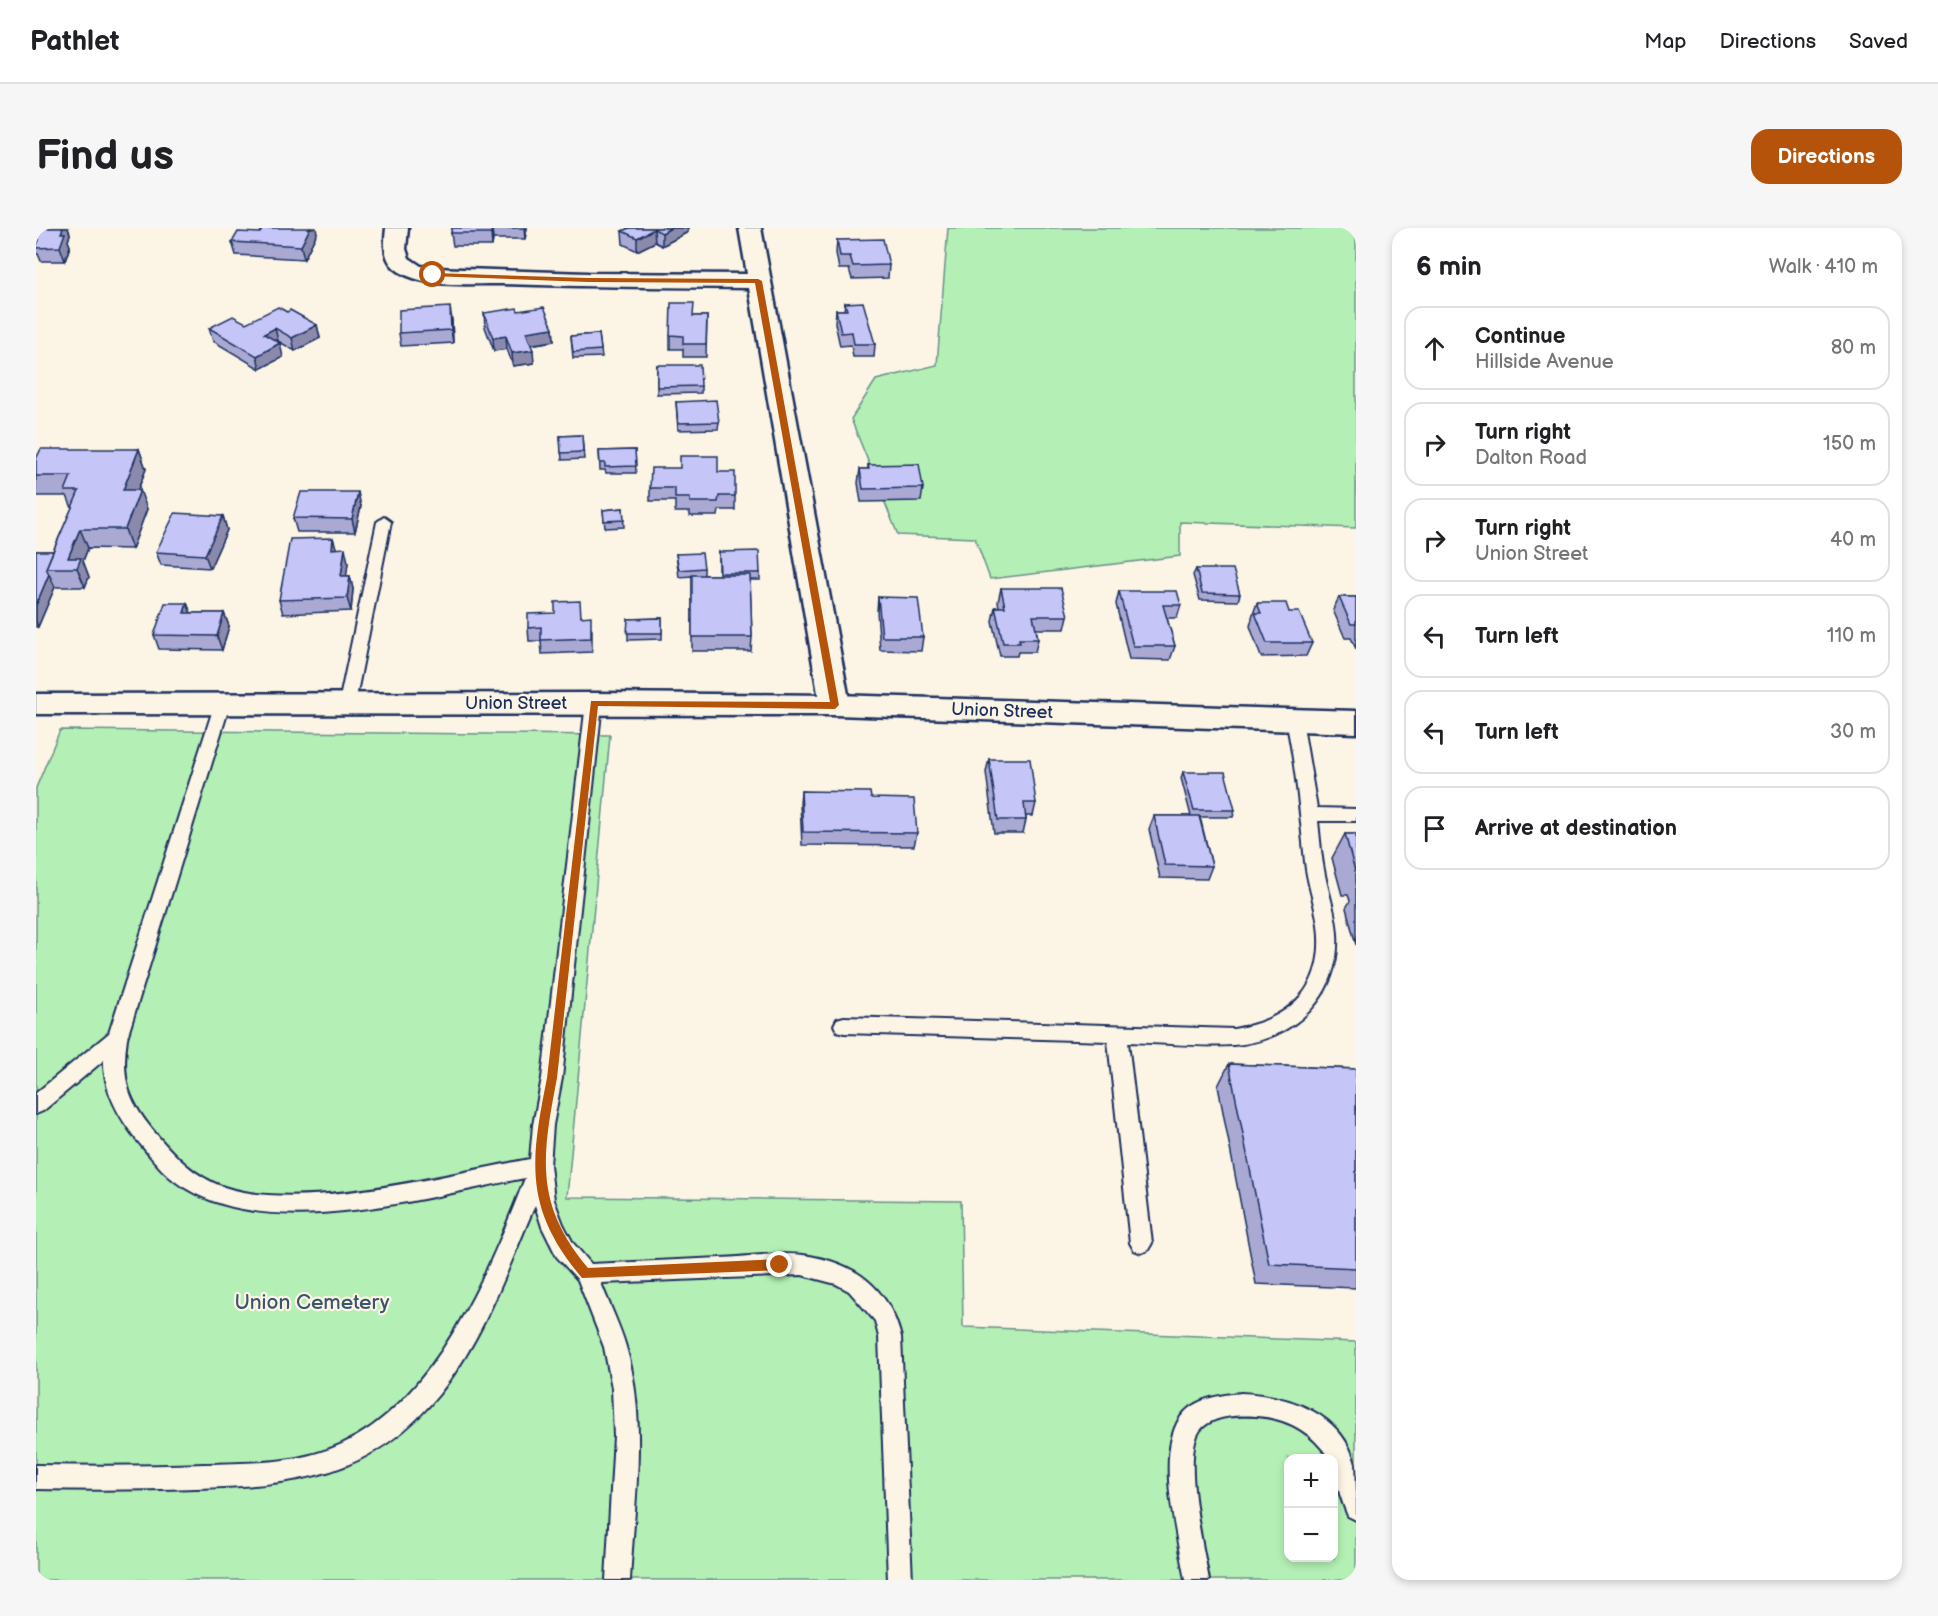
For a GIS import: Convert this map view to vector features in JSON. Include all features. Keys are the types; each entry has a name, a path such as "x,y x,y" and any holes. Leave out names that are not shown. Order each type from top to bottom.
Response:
{"street":[{"path":"397,228 393,245 396,256 412,270 433,275 567,280 758,281"},
{"path":"750,228 835,705"},
{"name":"Union Street","path":"36,704 835,705 1356,722"}],"lane":[{"path":"347,703 384,522"},
{"path":"594,703 552,1078 542,1132 540,1167 544,1200 553,1227 565,1250 586,1274 615,1347 624,1388 626,1436 618,1580"},
{"path":"222,704 117,1038 114,1064 116,1082 122,1099 142,1133 171,1167 198,1185 230,1198 266,1203 306,1205 366,1199 540,1167"},
{"path":"844,1025 1234,1037 1258,1035 1278,1027 1309,1002 1321,978 1328,953 1328,934 1313,858 1311,814 1294,720"},
{"path":"1311,814 1356,815"},
{"path":"1118,1033 1141,1243"},
{"path":"36,1105 117,1038"},
{"path":"36,1477 133,1478 256,1474 308,1467 342,1456 375,1439 404,1419 426,1395 456,1352 478,1312 540,1167"},
{"path":"586,1274 791,1265 840,1275 857,1284 874,1301 885,1317 890,1338 900,1580"},
{"path":"1197,1580 1180,1456 1181,1442 1186,1428 1195,1417 1206,1410 1233,1405 1278,1407 1306,1419 1332,1443 1341,1457 1356,1508"}],"green space":[{"path":"948,228 1356,228 1356,528 1180,522 1180,556 990,579 975,538 898,535 851,419 876,380 937,365"},
{"name":"Union Cemetery","path":"60,730 610,735 567,1197 961,1201 963,1327 1356,1342 1356,1580 36,1580 36,788"}],"building":[{"path":"36,228 63,228 61,233 65,233 60,247 36,248 39,240 36,241"},
{"path":"263,228 310,228 301,246 232,242 238,232 260,233"},
{"path":"452,228 492,228 491,233 451,233"},
{"path":"629,228 671,228 662,233 654,229 637,238 622,231"},
{"path":"883,239 889,265 853,266 850,256 840,256 837,240"},
{"path":"863,302 875,344 854,344 852,332 841,333 836,310 847,310 845,303"},
{"path":"671,303 694,303 693,316 707,316 706,344 683,344 683,336 670,335"},
{"path":"278,307 287,312 290,310 317,325 292,338 275,328 264,334 280,343 257,356 209,328 233,316 246,323"},
{"path":"450,307 451,330 399,333 399,310"},
{"path":"544,307 553,328 526,332 533,350 512,353 506,336 493,338 484,313 517,308 518,311"},
{"path":"599,334 601,350 573,352 571,336"},
{"path":"657,365 700,365 701,386 657,387"},
{"path":"716,400 719,422 678,423 676,402"},
{"path":"582,435 583,452 561,453 560,436"},
{"path":"41,449 139,449 123,490 140,490 125,529 80,529 68,558 81,558 77,568 46,568 79,491 65,491 71,476 36,476 36,459"},
{"path":"635,450 636,466 605,467 605,463 600,463 599,451"},
{"path":"680,456 718,456 718,472 735,472 735,496 719,496 718,502 690,502 690,498 675,498 675,488 650,488 651,468 680,468"},
{"path":"919,464 923,488 863,489 860,469 869,469 868,465"},
{"path":"301,492 358,492 352,519 293,518"},
{"path":"623,508 624,520 604,521 603,510"},
{"path":"175,513 223,516 205,555 156,552"},
{"path":"333,538 332,549 345,548 341,576 350,576 347,598 279,600 290,539"},
{"path":"36,551 53,551 46,568 49,574 36,605"},
{"path":"759,551 760,573 720,573 719,552"},
{"path":"702,553 704,568 679,570 676,554"},
{"path":"1196,569 1233,569 1240,594 1202,593"},
{"path":"692,575 750,575 752,637 692,637"},
{"path":"1001,588 1061,588 1068,616 1033,616 1038,639 1019,639 1020,643 1003,643 995,607 1005,607"},
{"path":"1119,591 1177,591 1181,605 1163,605 1175,646 1133,646"},
{"path":"878,597 918,598 923,637 882,637"},
{"path":"1339,597 1356,597 1356,624 1351,624"},
{"path":"580,601 581,617 591,616 591,638 541,640 541,627 528,628 528,614 555,613 555,602"},
{"path":"165,603 187,603 184,613 224,613 217,636 154,635"},
{"path":"1257,603 1286,603 1289,612 1299,612 1312,643 1267,643 1255,613 1261,613"},
{"path":"662,618 662,633 627,633 628,619"},
{"path":"989,759 1030,759 1036,803 1024,803 1026,820 998,820"},
{"path":"1183,772 1225,772 1235,810 1194,810"},
{"path":"801,791 870,792 871,798 914,799 917,833 803,832"},
{"path":"1154,816 1199,816 1212,866 1165,865"},
{"path":"1345,834 1356,834 1356,871 1355,871"},
{"path":"1229,1064 1356,1069 1356,1268 1269,1264"}],"route":[{"path":"433,275 588,280 758,281 835,705 594,703 552,1078 542,1132 540,1167 544,1200 553,1227 565,1250 586,1274 780,1265"}]}
